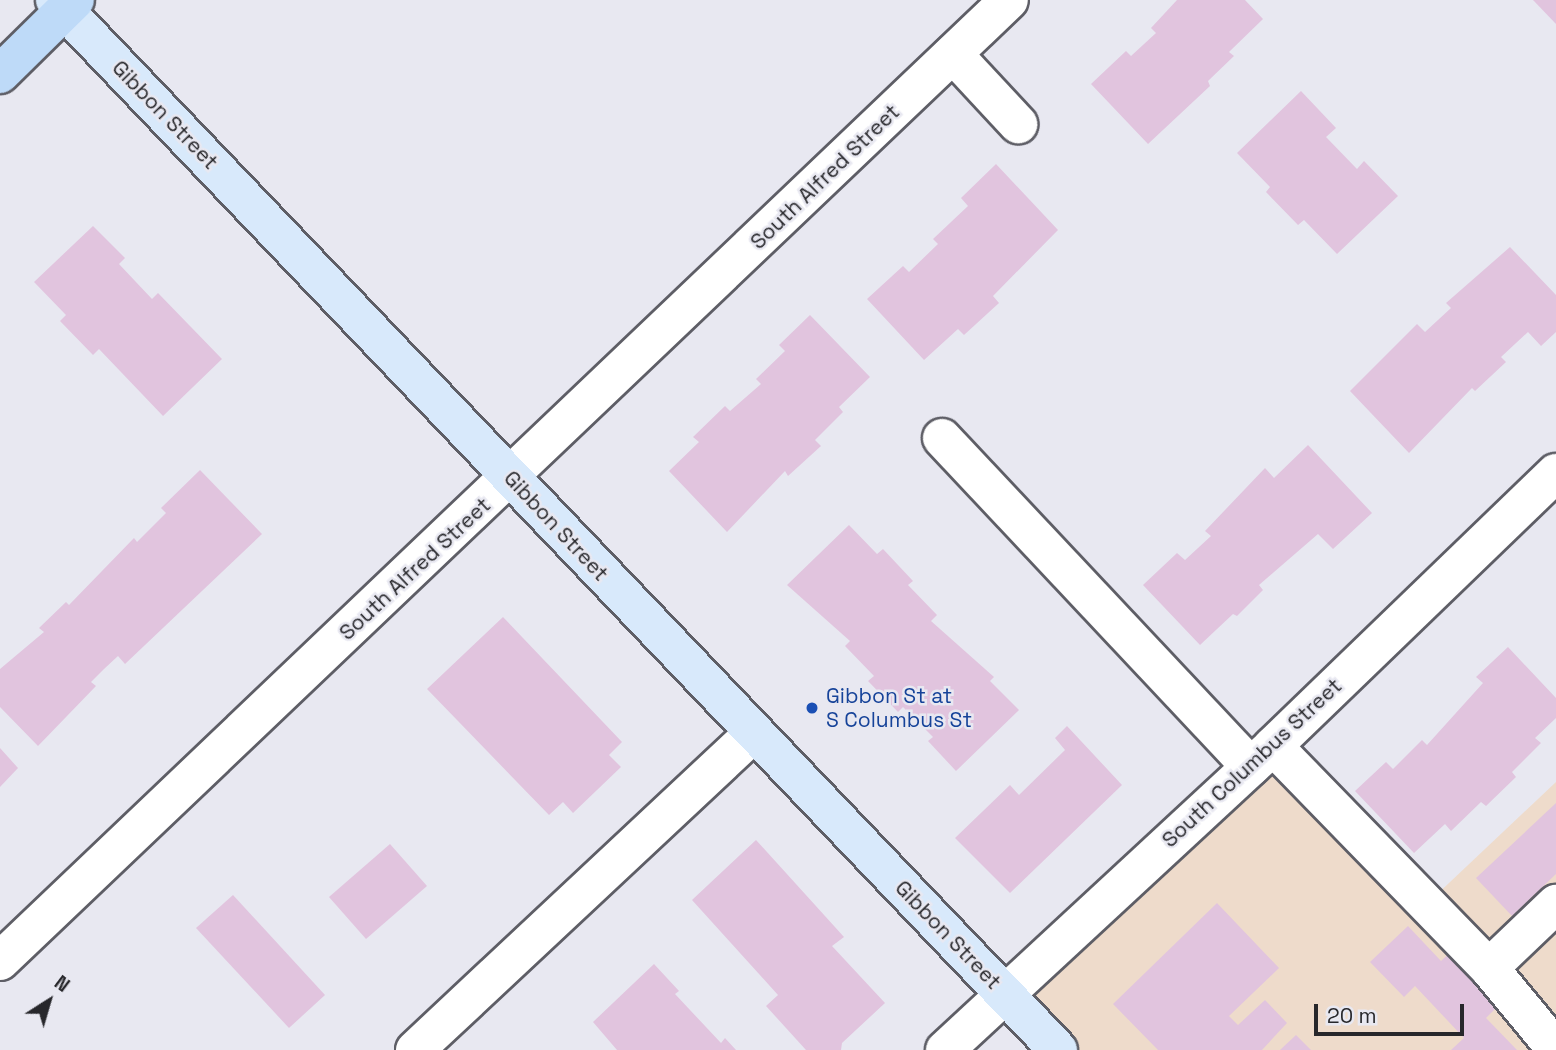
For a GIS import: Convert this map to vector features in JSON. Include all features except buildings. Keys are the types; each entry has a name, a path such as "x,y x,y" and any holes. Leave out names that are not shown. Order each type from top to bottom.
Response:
{"highway":[{"path":"0,74 65,3"}],"main road":[{"name":"Gibbon Street","path":"65,3 511,479 1058,1050"}],"street":[{"name":"South Alfred Street","path":"0,961 511,479 1009,0"},
{"path":"953,54 1018,124"},
{"path":"942,438 1262,756 1489,968 1556,1049"},
{"name":"South Columbus Street","path":"945,1050 1262,756 1556,473"},
{"path":"415,1050 754,733"},
{"path":"1489,968 1556,904"}],"shaded area":[{"path":"1274,735 1431,900 1556,782 1556,1050 1066,1050 1007,988"}],"place":[{"name":"Gibbon St at S Columbus St","path":"812,708"}]}
